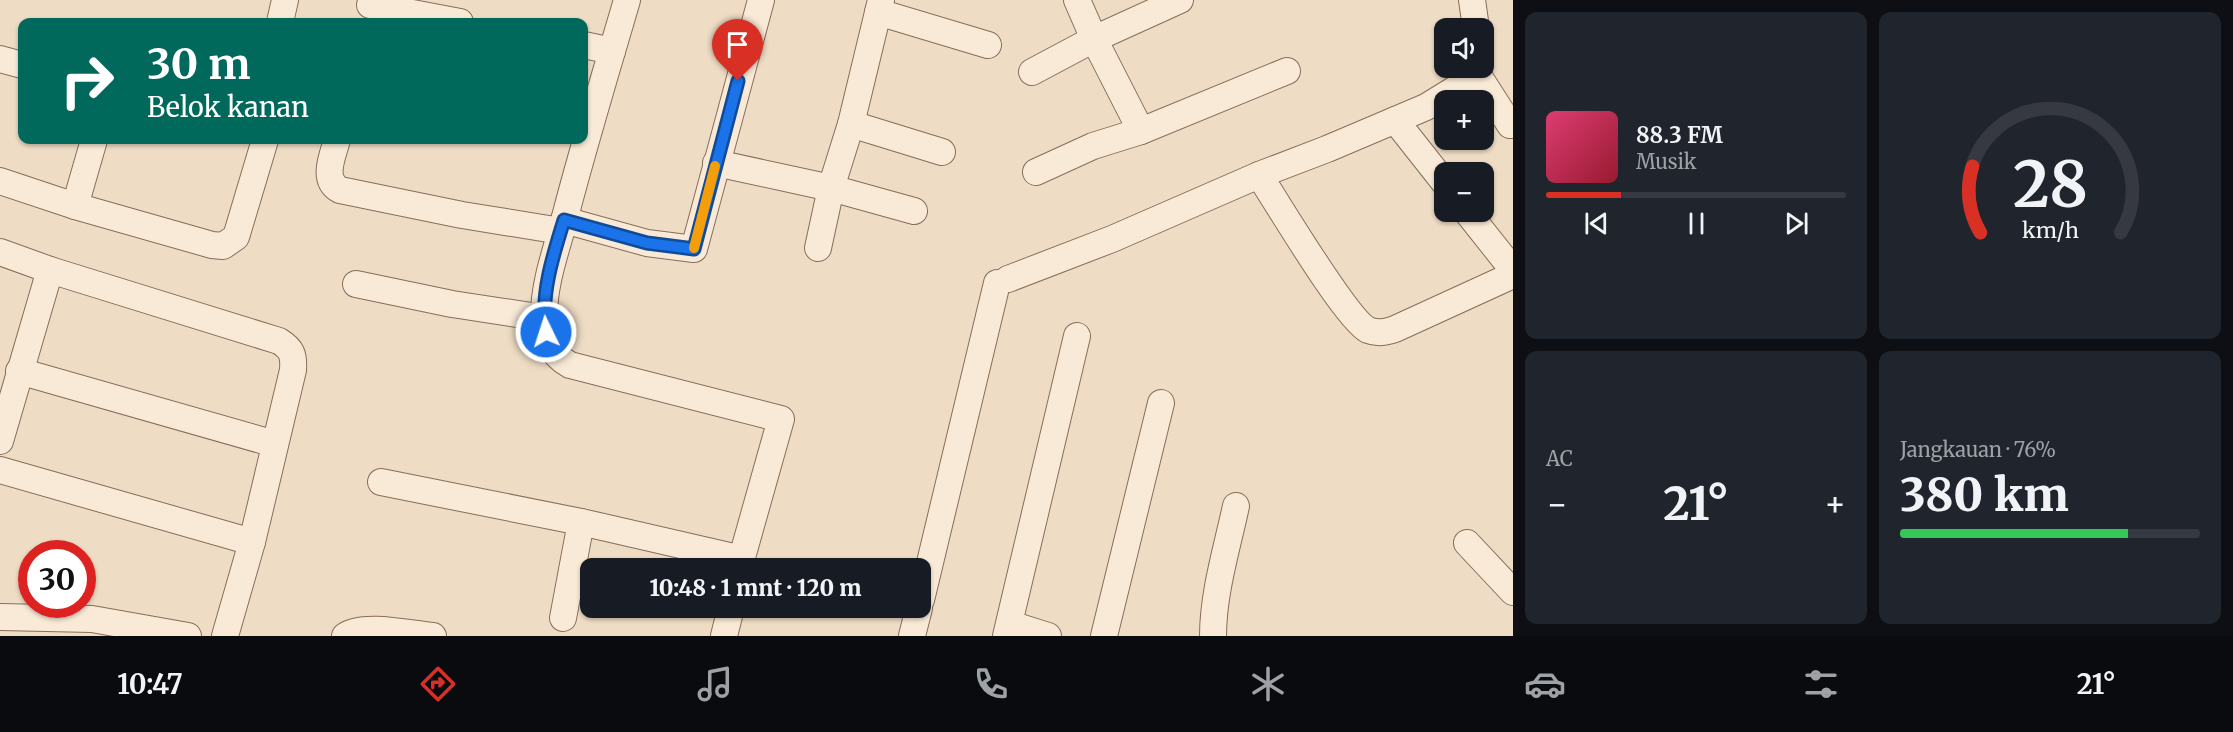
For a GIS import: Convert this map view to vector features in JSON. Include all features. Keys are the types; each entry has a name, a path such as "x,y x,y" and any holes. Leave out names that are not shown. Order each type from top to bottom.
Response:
{"street":[{"path":"281,18 285,0"},
{"path":"588,113 612,51 627,0"},
{"path":"336,144 330,175 332,184 340,190 462,215 562,226 647,243 694,249 760,0"},
{"path":"1077,0 1094,39 1141,130"},
{"path":"1032,72 1094,39 1180,0"},
{"path":"1472,0 1475,18"},
{"path":"818,248 831,188 851,124 879,6 988,45"},
{"path":"369,9 432,18"},
{"path":"588,46 612,51"},
{"path":"0,59 18,64"},
{"path":"1036,172 1093,146 1141,130 1287,71"},
{"path":"931,561 1003,281 1112,239 1259,175 1395,120 1426,106 1468,78"},
{"path":"1482,78 1510,125"},
{"path":"1395,120 1434,170"},
{"path":"851,124 942,152"},
{"path":"75,206 93,144"},
{"path":"0,181 75,206 212,245 223,246 236,237 264,144"},
{"path":"576,144 562,226 546,292 544,318 550,347 556,356 570,365 781,419 742,558"},
{"path":"716,163 831,188 915,211"},
{"path":"1259,175 1340,298 1362,326 1371,331 1381,332 1395,329 1513,275"},
{"path":"1475,222 1513,270"},
{"path":"0,252 50,270 279,341 293,354 293,370 252,542 225,636"},
{"path":"0,441 50,270"},
{"path":"356,284 452,304 544,318"},
{"path":"1048,636 1008,630 1077,336"},
{"path":"19,371 275,444"},
{"path":"1104,636 1161,403"},
{"path":"0,470 252,542"},
{"path":"381,482 581,522 717,558"},
{"path":"1213,636 1213,621 1220,579 1236,506"},
{"path":"563,618 581,522"},
{"path":"1467,543 1513,592"},
{"path":"0,617 92,619 188,636"},
{"path":"724,636 728,618"},
{"path":"917,635 918,618"},
{"path":"345,636 352,632 370,630 433,636"}],"slow traffic":[{"path":"694,248 715,166"}],"route":[{"path":"546,332 544,303 564,220 647,243 694,249 738,81"}]}
